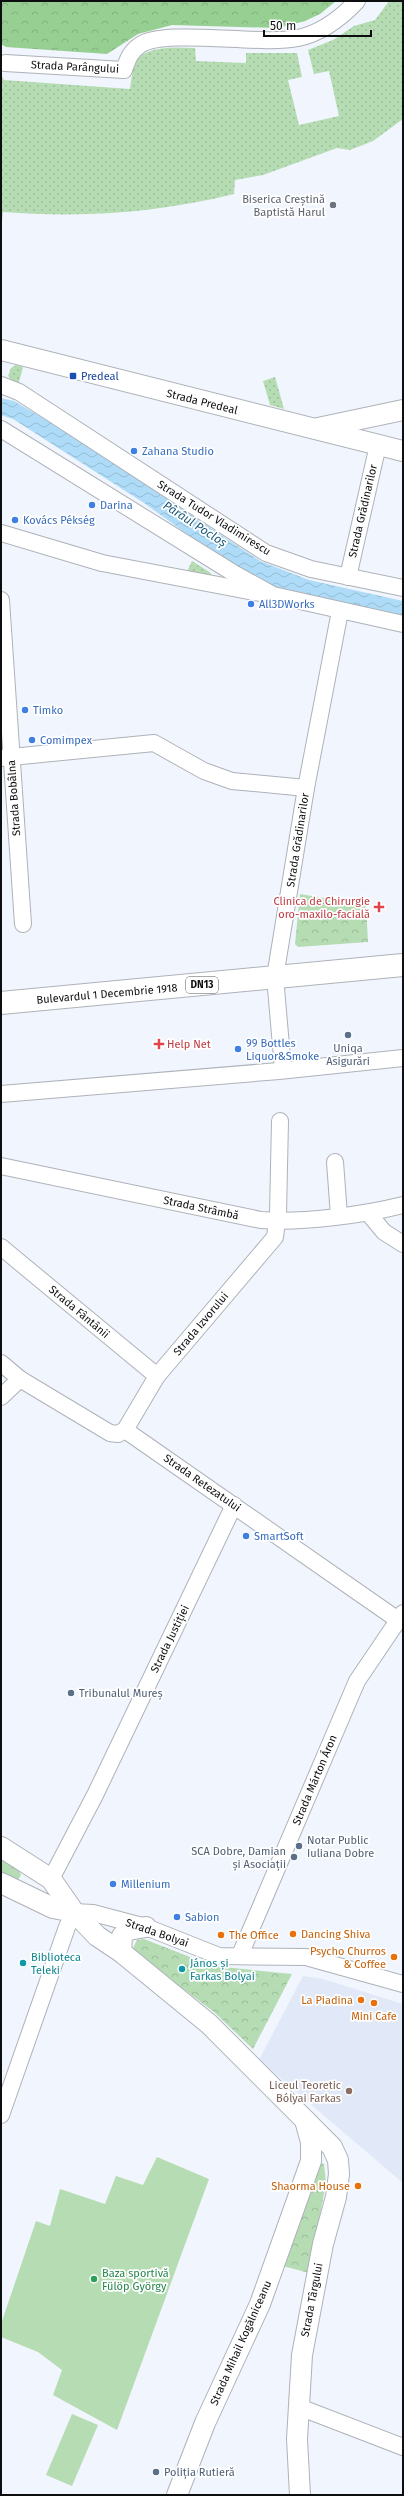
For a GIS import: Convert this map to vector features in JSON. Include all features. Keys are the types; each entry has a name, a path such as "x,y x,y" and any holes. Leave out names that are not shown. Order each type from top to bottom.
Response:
{"main road":[{"name":"Bulevardul 1 Decembrie 1918","path":"1,1003 403,965"}],"street":[{"name":"Strada Parângului","path":"5,63 124,70 129,54 141,44 174,38 280,41 300,37 330,24 345,14 357,1"},
{"name":"Strada Predeal","path":"1,350 403,451"},
{"name":"Strada Tudor Vladimirescu","path":"1,385 19,392 266,553 292,564 403,588"},
{"path":"312,429 394,412"},
{"path":"378,445 394,412"},
{"path":"1,429 228,570 273,595"},
{"name":"Strada Grădinarilor","path":"348,577 378,445"},
{"path":"1,533 102,563 273,595 403,624"},
{"name":"Strada Bobâlna","path":"1,600 6,757 23,924"},
{"name":"Strada Grădinarilor","path":"283,1070 275,977 306,788 340,611"},
{"path":"6,757 154,743 204,771 232,781 306,788"},
{"path":"1,1094 283,1070 403,1058"},
{"path":"277,1221 280,1121"},
{"path":"335,1162 339,1216"},
{"name":"Strada Strâmbă","path":"1,1166 277,1221 368,1214 403,1205"},
{"path":"368,1214 384,1232 403,1244"},
{"name":"Strada Izvorului","path":"126,1430 157,1376 274,1237 277,1221"},
{"name":"Strada Fântânii","path":"1,1247 157,1376"},
{"path":"1,1363 20,1379 110,1434 118,1434 126,1430"},
{"path":"1,1397 20,1379"},
{"name":"Strada Retezatului","path":"126,1430 234,1505 400,1616"},
{"name":"Strada Justiției","path":"51,1879 95,1795 234,1505"},
{"name":"Strada Márton Áron","path":"240,1955 357,1681 400,1616"},
{"path":"1,1847 51,1879 74,1912 97,1936 121,1952 209,2024 305,2120"},
{"path":"24,1894 51,1879"},
{"name":"Strada Bolyai","path":"1,1883 53,1908 74,1912 93,1913 146,1927 219,1956 240,1955 306,1957 403,1984"},
{"path":"1,2115 4,2098 66,1927 74,1912"},
{"path":"121,1952 122,1936 128,1930 146,1927"},
{"name":"Strada Târgului","path":"300,2495 297,2474 302,2356 339,2174 338,2160 332,2147 305,2120"},
{"name":"Strada Mihail Kogălniceanu","path":"177,2495 205,2423 260,2304 311,2161 311,2142 305,2120"},
{"path":"299,2406 403,2447"}],"shaded area":[{"name":"Liceul Teoretic Bólyai Farkas","path":"303,1976 323,1979 403,2004 403,2183 259,2060"}],"green space":[{"path":"1,1 336,1 320,14 305,21 278,28 172,25 138,34 107,54 6,47 1,44"},
{"path":"389,1 403,1 403,119 373,141 350,150 337,148 263,175 235,180 234,194 177,206 148,210 91,214 32,214 3,212 1,228 1,74 4,80 130,89 134,60 148,52 163,48 195,48 196,61 246,63 246,53 297,53 302,77 288,80 299,125 339,116 329,71 314,74 308,50 333,40 354,26 375,20"},
{"path":"16,365 23,367 18,386 8,376 11,368"},
{"path":"275,377 284,409 270,405 263,381"},
{"path":"192,561 211,573 211,579 186,574"},
{"path":"300,894 366,905 368,942 298,947 295,944"},
{"path":"1,1857 19,1870 21,1875 15,1885 1,1879"},
{"path":"144,1939 213,1966 292,1974 253,2049 214,2012 137,1954 133,1948 137,1940"},
{"name":"Baza sportivă Fülöp György","path":"157,2157 209,2179 117,2430 53,2395 62,2370 38,2352 1,2337 1,2324 36,2221 50,2226 60,2189 105,2204 116,2176 143,2185"},
{"path":"320,2163 324,2164 326,2183 309,2273 283,2266"},
{"path":"72,2414 98,2425 72,2486 46,2475"}],"water":[{"name":"Pârâul Pocloș","path":"1,398 14,401 68,433 260,561 309,580 403,601 403,617 295,593 264,583 237,570 144,503 13,419 1,415"}],"place":[{"name":"Biserica Creștină Baptistă Harul","path":"333,205"},
{"name":"Predeal","path":"73,376"},
{"name":"Zahana Studio","path":"134,451"},
{"name":"Darina","path":"92,505"},
{"name":"Kovács Pékség","path":"15,520"},
{"name":"All3DWorks","path":"251,604"},
{"name":"Timko","path":"25,710"},
{"name":"Comimpex","path":"32,740"},
{"name":"Clinica de Chirurgie oro-maxilo-facială","path":"379,907"},
{"name":"Uniqa Asigurări","path":"348,1035"},
{"name":"Help Net","path":"159,1044"},
{"name":"99 Bottles Liquor&Smoke","path":"238,1049"},
{"name":"SmartSoft","path":"246,1536"},
{"name":"Tribunalul Mureș","path":"71,1693"},
{"name":"Notar Public Iuliana Dobre","path":"299,1846"},
{"name":"SCA Dobre, Damian și Asociații","path":"294,1857"},
{"name":"Millenium","path":"113,1884"},
{"name":"Sabion","path":"177,1917"},
{"name":"Dancing Shiva","path":"293,1934"},
{"name":"The Office","path":"221,1935"},
{"name":"Psycho Churros & Coffee","path":"394,1957"},
{"name":"Biblioteca Teleki","path":"23,1963"},
{"name":"János și Farkas Bolyai","path":"182,1969"},
{"name":"La Piadina","path":"361,2000"},
{"name":"Mini Cafe","path":"374,2003"},
{"name":"Liceul Teoretic Bólyai Farkas","path":"349,2091"},
{"name":"Shaorma House","path":"358,2186"},
{"name":"Baza sportivă Fülöp György","path":"94,2279"},
{"name":"Poliția Rutieră","path":"156,2472"}]}
